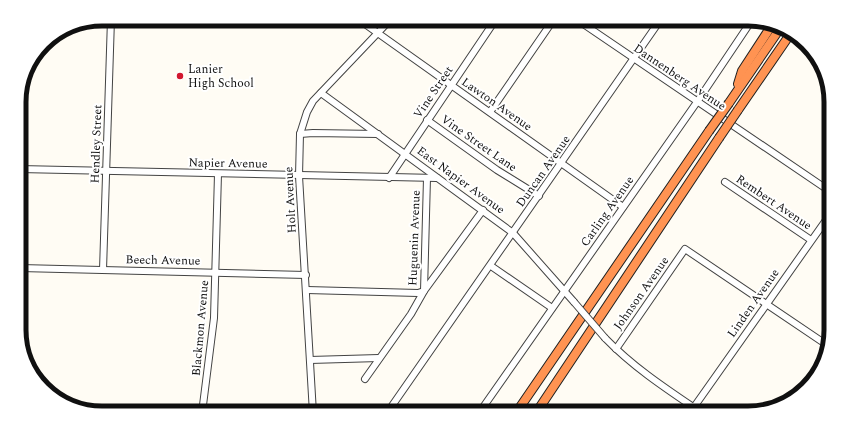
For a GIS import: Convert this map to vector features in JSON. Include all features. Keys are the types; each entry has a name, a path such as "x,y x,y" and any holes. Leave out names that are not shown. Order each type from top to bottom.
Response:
{"highway":[{"path":"737,91 742,71 769,29"},
{"path":"521,406 777,32"},
{"path":"541,406 719,138 788,38"}],"street":[{"name":"Hendley Street","path":"103,270 111,26"},
{"name":"Lawton Avenue","path":"368,26 624,207"},
{"name":"Holt Avenue","path":"313,406 306,275 298,176 300,134 307,112 320,93 384,26"},
{"name":"Vine Street","path":"389,178 491,26"},
{"path":"490,112 549,26"},
{"name":"Dannenberg Avenue","path":"586,26 824,187"},
{"name":"Duncan Avenue","path":"392,406 491,266 656,26"},
{"name":"Carling Avenue","path":"484,406 697,102 748,26"},
{"name":"East Napier Avenue","path":"320,93 405,153 436,178 483,210 513,233 616,349 638,369 690,406"},
{"name":"Vine Street Lane","path":"427,120 497,170 539,196"},
{"path":"300,134 378,134"},
{"name":"Napier Avenue","path":"26,169 436,178"},
{"name":"Blackmon Avenue","path":"203,406 214,318 218,174"},
{"name":"Huguenin Avenue","path":"365,379 411,314 424,291 427,178"},
{"name":"Rembert Avenue","path":"725,182 811,240"},
{"path":"307,290 418,293 424,291 483,210"},
{"name":"Linden Avenue","path":"699,406 766,304 824,222"},
{"name":"Johnson Avenue","path":"616,349 685,249 766,304"},
{"path":"491,266 552,308"},
{"name":"Beech Avenue","path":"26,268 306,275"},
{"path":"766,304 823,343"},
{"path":"310,360 379,358"}],"place":[{"name":"Lanier High School","path":"180,76"}]}
